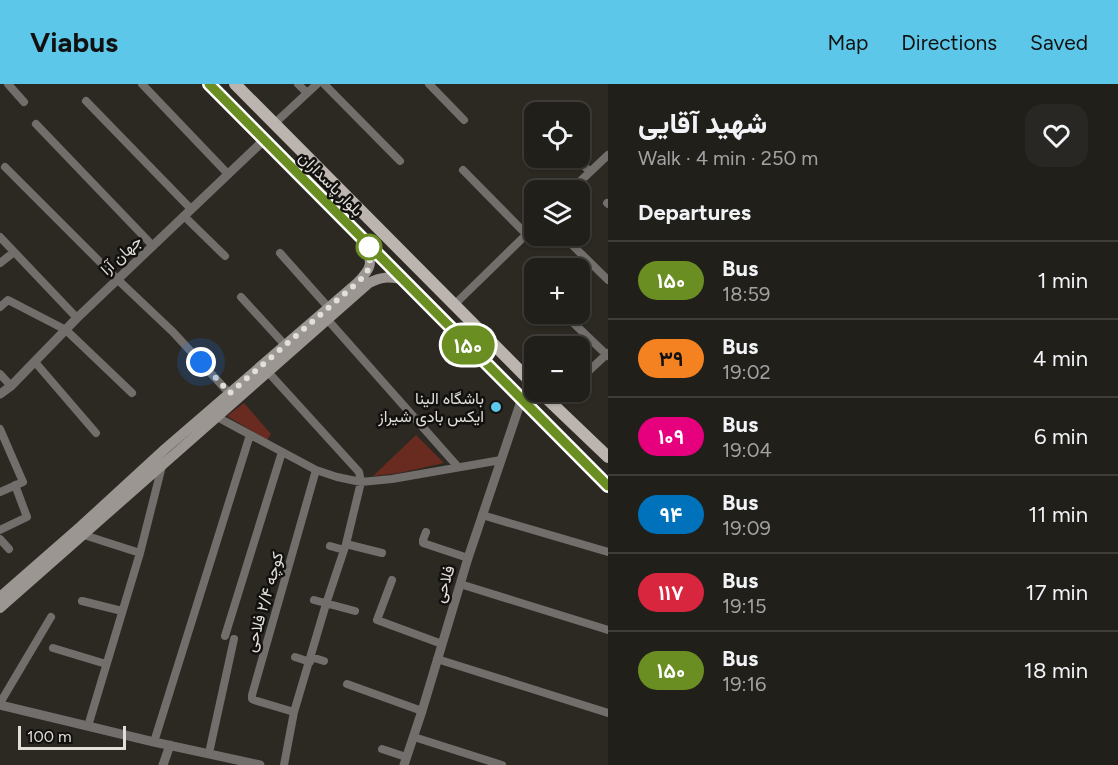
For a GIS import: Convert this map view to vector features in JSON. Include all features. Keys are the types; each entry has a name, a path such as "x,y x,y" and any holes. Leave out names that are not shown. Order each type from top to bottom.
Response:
{"main road":[{"name":"بلوار پاسداران","path":"209,84 608,486"},
{"name":"بلوار پاسداران","path":"235,84 524,375"},
{"path":"364,241 370,261 371,276"},
{"path":"0,597 84,534 162,466 268,372 330,313 357,283 371,276 402,279"},
{"path":"0,608 81,526 166,448 285,345 330,313"},
{"path":"552,404 608,457"}],"street":[{"path":"8,84 24,102"},
{"path":"142,84 227,173"},
{"path":"298,84 307,93"},
{"path":"275,123 316,84"},
{"path":"324,84 400,161"},
{"path":"429,84 464,120"},
{"path":"86,101 225,256"},
{"path":"36,124 153,246"},
{"name":"جهان آرا","path":"0,394 11,386 77,318 227,173 264,140"},
{"path":"582,180 608,155"},
{"path":"5,166 173,332 230,393"},
{"path":"586,168 590,172"},
{"path":"464,170 524,232"},
{"path":"454,305 524,236"},
{"path":"0,237 77,318"},
{"path":"573,246 608,280"},
{"path":"0,264 14,252"},
{"path":"280,253 458,466"},
{"path":"241,297 285,345"},
{"path":"0,307 9,301 66,330 132,393"},
{"path":"574,324 607,355 590,370"},
{"path":"35,362 96,433"},
{"path":"268,372 359,472 361,482 345,547 294,712 284,765"},
{"path":"0,374 11,386"},
{"name":"فلاحی","path":"405,761 468,558 517,414 520,404 519,395"},
{"path":"517,414 526,410 536,413"},
{"path":"217,417 316,470 361,482 412,476 501,460"},
{"path":"0,429 23,482 0,492"},
{"path":"154,742 250,435"},
{"path":"225,636 282,452"},
{"path":"88,726 140,553 162,466"},
{"name":"کوچه ۲/۴ فلاحی","path":"294,712 254,700 252,695 316,470"},
{"path":"0,530 27,516 15,485"},
{"path":"482,515 608,552"},
{"path":"426,532 423,543 468,558"},
{"path":"84,534 140,553"},
{"path":"0,539 9,549"},
{"path":"330,546 382,553"},
{"path":"392,580 377,620 442,644"},
{"path":"460,584 608,630"},
{"path":"314,600 355,611"},
{"path":"82,601 122,611"},
{"path":"51,617 0,704 154,742 260,765"},
{"path":"209,753 234,639"},
{"path":"53,648 106,664"},
{"path":"295,657 324,661"},
{"path":"437,659 608,713"},
{"path":"347,684 422,711"},
{"path":"414,737 502,765"},
{"path":"163,765 170,745"},
{"path":"382,749 405,761"}],"shaded area":[{"path":"244,403 271,434 267,440 227,416"},
{"path":"416,435 444,463 373,476"}],"bus line":[{"name":"۱۵۰","path":"209,84 608,486"}],"place":[{"name":"باشگاه الینا ایکس بادی شیراز","path":"496,407"}],"route":[{"path":"201,362 230,393 368,272 370,261 364,241 371,248 369,247"}]}
